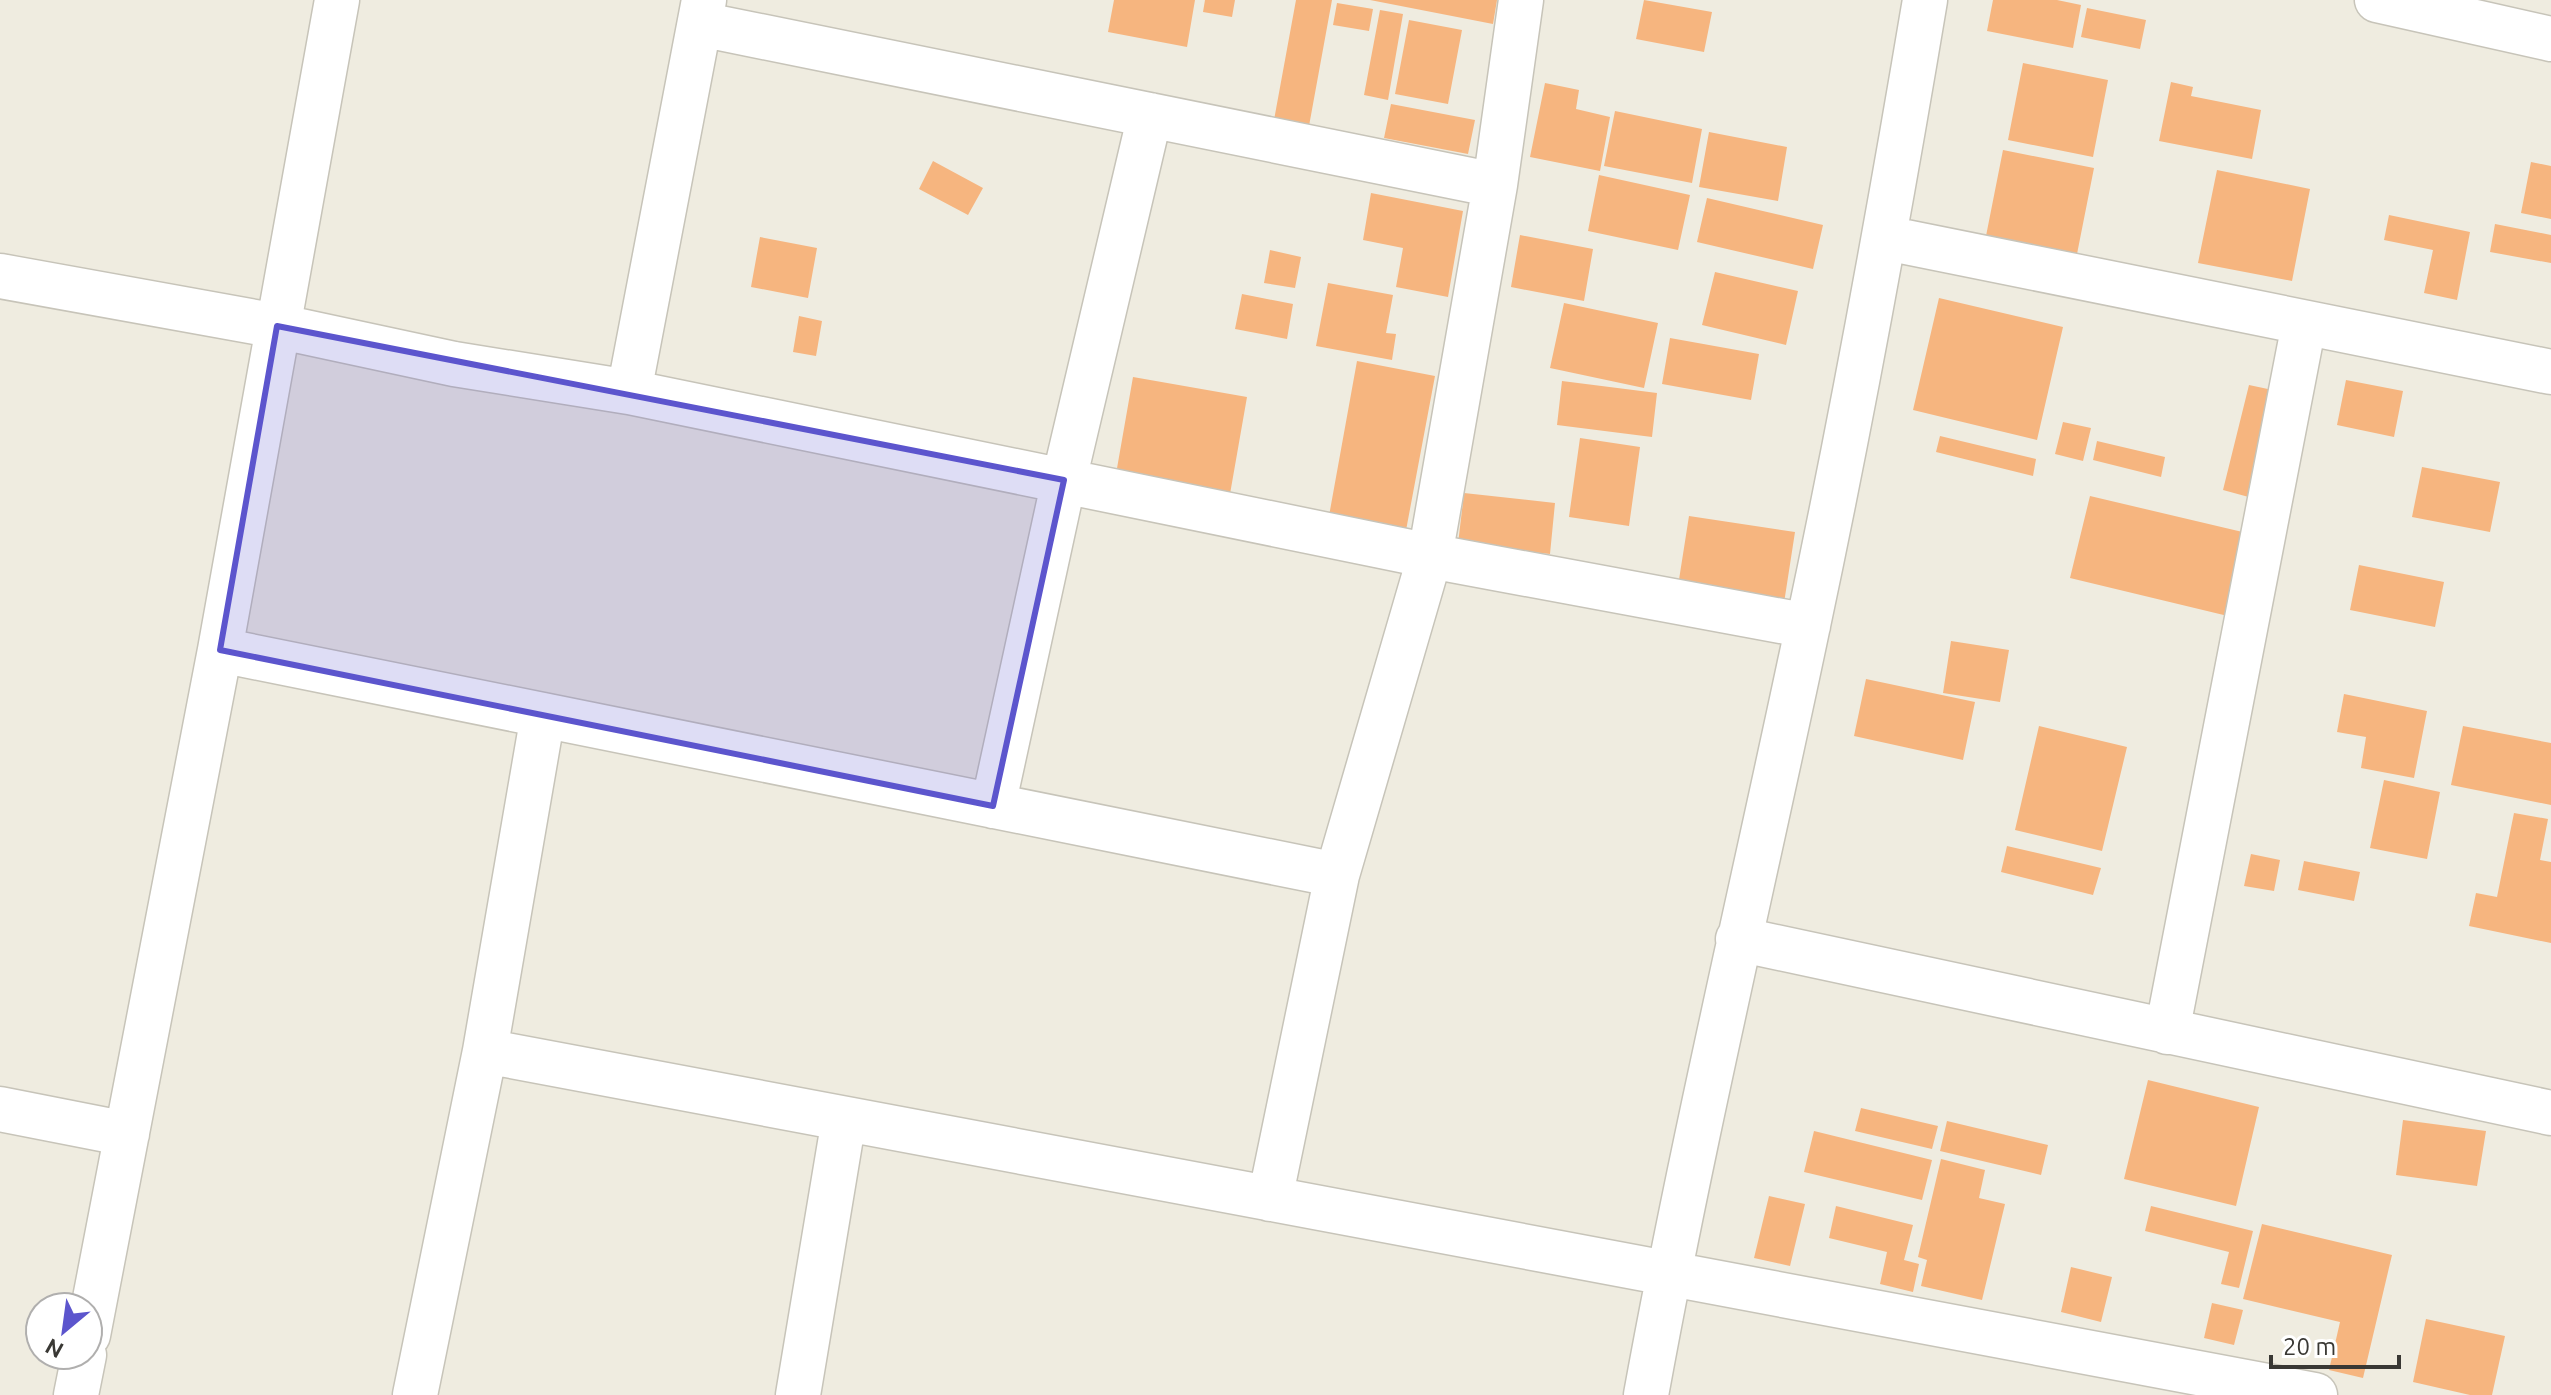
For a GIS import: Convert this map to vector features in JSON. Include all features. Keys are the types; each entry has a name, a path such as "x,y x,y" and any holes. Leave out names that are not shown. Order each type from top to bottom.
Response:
{"street":[{"path":"97,1291 220,650 337,0"},
{"path":"1270,1199 1337,875 1430,556 1495,185 1521,0"},
{"path":"1646,1395 1668,1273 1808,626 1886,238 1925,0"},
{"path":"2377,0 2551,39"},
{"path":"629,392 702,12 1150,115 1495,185"},
{"path":"993,806 1064,480 1150,115"},
{"path":"1886,238 2551,372"},
{"path":"0,276 277,326 454,364 629,392 1430,556 1808,626"},
{"path":"2167,1032 2304,324"},
{"path":"220,650 1337,875"},
{"path":"415,1395 485,1051 543,715"},
{"path":"1738,939 2551,1113"},
{"path":"485,1051 2315,1395"},
{"path":"0,1109 127,1134"},
{"path":"798,1395 844,1119"},
{"path":"76,1395 81,1371"}],"highlighted area":[{"path":"277,326 1064,480 993,806 220,650"}],"building":[{"path":"1114,0 1195,0 1187,47 1108,32"},
{"path":"1205,0 1235,0 1232,17 1203,12"},
{"path":"1296,0 1332,0 1309,126 1274,120"},
{"path":"1370,0 1497,0 1493,24"},
{"path":"1644,0 1712,12 1704,52 1636,39"},
{"path":"1993,0 2057,0 2081,5 2073,48 1987,31"},
{"path":"1337,3 1373,9 1369,31 1333,25"},
{"path":"2087,8 2146,20 2140,49 2081,37"},
{"path":"1380,10 1403,14 1388,100 1364,95"},
{"path":"1409,20 1462,30 1448,104 1395,94"},
{"path":"2023,63 2108,80 2093,157 2008,140"},
{"path":"2171,82 2193,87 2191,96 2261,110 2252,159 2159,141"},
{"path":"1545,83 1579,90 1576,109 1610,117 1600,171 1530,157"},
{"path":"1391,104 1475,120 1468,154 1384,138"},
{"path":"1615,111 1702,129 1692,183 1604,166"},
{"path":"1709,132 1787,147 1778,201 1699,187"},
{"path":"2003,150 2094,168 2077,254 1986,236"},
{"path":"933,161 983,188 968,215 919,189"},
{"path":"2531,162 2551,166 2551,219 2521,213"},
{"path":"2217,170 2310,189 2292,281 2198,263"},
{"path":"1599,175 1690,195 1678,250 1588,231"},
{"path":"1371,193 1463,211 1448,297 1396,287 1403,248 1363,240"},
{"path":"1707,198 1823,225 1813,269 1697,242"},
{"path":"2389,215 2470,232 2457,300 2424,293 2433,250 2384,240"},
{"path":"2495,224 2551,235 2551,263 2490,252"},
{"path":"1520,235 1593,249 1584,301 1511,287"},
{"path":"760,237 817,248 808,298 751,287"},
{"path":"1270,250 1301,257 1295,288 1264,283"},
{"path":"1715,272 1798,291 1786,345 1702,325"},
{"path":"1328,283 1393,295 1386,333 1396,334 1392,360 1316,346"},
{"path":"1242,294 1293,304 1287,339 1235,329"},
{"path":"1939,298 2063,327 2037,440 1913,410"},
{"path":"1564,303 1658,323 1644,388 1550,368"},
{"path":"799,316 822,321 816,356 793,352"},
{"path":"1670,338 1759,354 1751,400 1662,384"},
{"path":"1357,361 1435,376 1404,541 1327,527"},
{"path":"1133,377 1247,397 1230,494 1116,474"},
{"path":"2346,380 2403,391 2394,437 2337,425"},
{"path":"1562,381 1657,393 1652,437 1557,425"},
{"path":"2249,385 2282,392 2256,499 2223,490"},
{"path":"2063,422 2091,428 2083,461 2055,454"},
{"path":"1940,436 2036,459 2033,476 1936,452"},
{"path":"1580,438 1640,447 1629,526 1569,517"},
{"path":"2097,441 2165,457 2161,477 2093,460"},
{"path":"2422,467 2500,482 2490,532 2412,517"},
{"path":"1464,493 1555,503 1550,554 1458,544"},
{"path":"2090,496 2251,534 2232,617 2070,578"},
{"path":"1689,516 1795,532 1784,603 1678,586"},
{"path":"2359,565 2444,582 2435,627 2350,610"},
{"path":"1951,641 2009,650 2000,702 1943,693"},
{"path":"1866,679 1975,702 1963,760 1854,736"},
{"path":"2344,694 2427,711 2414,778 2361,768 2366,737 2337,732"},
{"path":"2039,726 2127,747 2102,851 2015,830"},
{"path":"2463,726 2551,743 2551,805 2451,785"},
{"path":"2384,780 2440,792 2427,859 2370,848"},
{"path":"2514,813 2548,819 2540,860 2551,862 2551,943 2469,926 2476,893 2497,897"},
{"path":"2007,846 2101,868 2093,895 2001,872"},
{"path":"2251,854 2280,860 2274,891 2244,886"},
{"path":"2304,861 2360,872 2354,901 2298,890"},
{"path":"2148,1080 2259,1107 2236,1206 2124,1179"},
{"path":"1861,1108 1938,1126 1932,1149 1855,1131"},
{"path":"2403,1120 2486,1131 2477,1186 2396,1175"},
{"path":"1947,1121 2048,1145 2041,1175 1940,1151"},
{"path":"1814,1131 1932,1160 1922,1200 1804,1172"},
{"path":"1941,1159 1985,1170 1979,1198 2005,1204 1982,1300 1921,1286 1927,1260 1918,1257"},
{"path":"1769,1196 1805,1204 1790,1266 1754,1258"},
{"path":"1836,1206 1913,1225 1904,1260 1919,1264 1913,1292 1880,1284 1887,1252 1829,1238"},
{"path":"2151,1206 2253,1231 2239,1288 2221,1284 2229,1252 2145,1231"},
{"path":"2262,1224 2392,1255 2363,1378 2329,1370 2340,1322 2243,1299"},
{"path":"2071,1267 2112,1277 2101,1322 2061,1312"},
{"path":"2212,1303 2243,1310 2234,1345 2204,1338"},
{"path":"2426,1319 2505,1336 2492,1395 2470,1395 2413,1382"}]}
